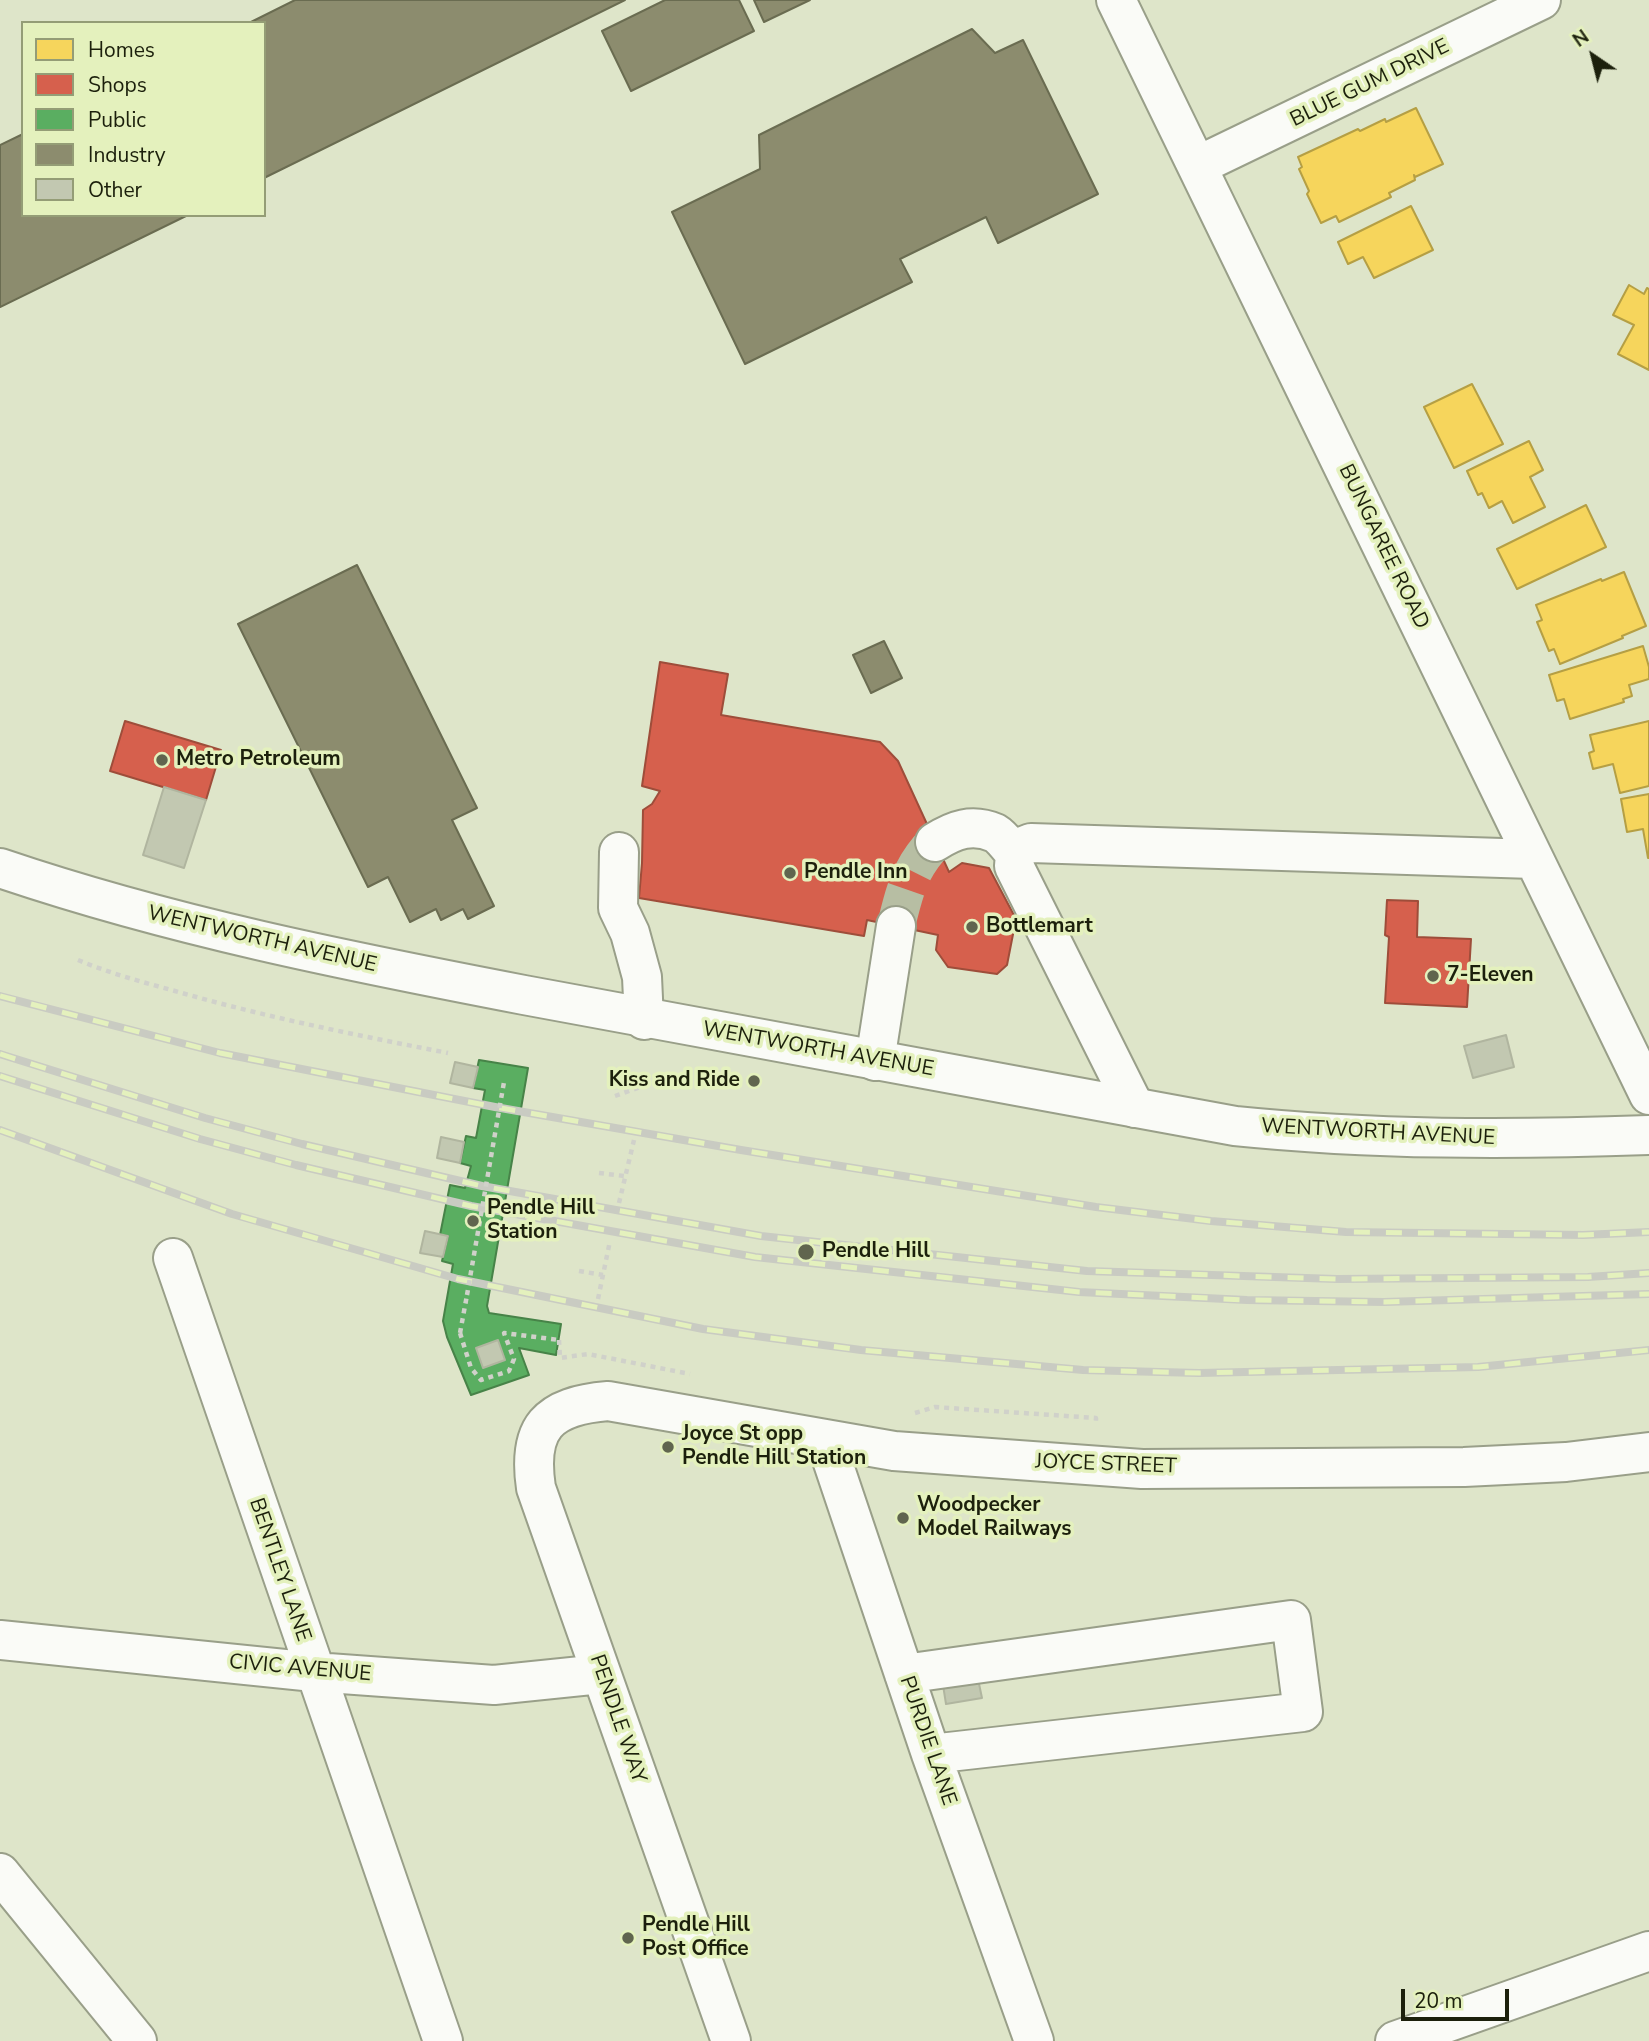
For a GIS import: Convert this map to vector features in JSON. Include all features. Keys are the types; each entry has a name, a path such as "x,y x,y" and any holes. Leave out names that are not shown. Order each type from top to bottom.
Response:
{"street":[{"name":"BUNGAREE ROAD","path":"1116,0 1649,1095"},
{"name":"BLUE GUM DRIVE","path":"1198,166 1541,0"},
{"path":"935,842 954,830 976,829 997,834 1015,854"},
{"path":"1135,1108 1014,866 1015,854 1021,847 1031,843 1533,859"},
{"path":"619,852 618,908 630,933 642,977 644,1020"},
{"name":"WENTWORTH AVENUE","path":"0,868 152,915 369,966 644,1020 1235,1126 1321,1135 1518,1139 1649,1135"},
{"path":"875,1061 896,926"},
{"name":"BENTLEY LANE","path":"173,1258 443,2041"},
{"name":"JOYCE STREET","path":"569,1408 608,1401 894,1451 1142,1469 1464,1467 1566,1462 1649,1452"},
{"name":"PENDLE WAY","path":"569,1408 552,1418 539,1432 534,1447 533,1464 536,1488 731,2041"},
{"name":"PURDIE LANE","path":"825,1439 931,1754 1034,2041"},
{"path":"904,1674 1291,1620 1303,1712 931,1754"},
{"name":"CIVIC AVENUE","path":"0,1640 314,1672 494,1685 601,1674"},
{"path":"0,1873 137,2041"},
{"path":"1395,2041 1649,1951"}],"path":[{"path":"78,960 104,971 210,1001 313,1026 448,1053"},
{"path":"614,1096 657,1081"},
{"path":"504,1082 460,1333 471,1368 481,1380 509,1371 514,1359 504,1333 559,1340 560,1358 588,1354 696,1375"},
{"path":"619,1203 634,1140"},
{"path":"599,1173 624,1176"},
{"path":"598,1299 610,1241"},
{"path":"579,1272 603,1275"},
{"path":"911,1414 935,1407 1096,1418 1096,1423"}],"building: Homes":[{"path":"1416,108 1443,164 1415,177 1414,175 1415,180 1389,193 1391,197 1339,222 1336,216 1321,223 1307,194 1309,191 1299,169 1302,167 1298,157 1358,129 1360,131 1385,119 1386,122"},
{"path":"1411,206 1433,250 1374,278 1363,257 1348,264 1338,242"},
{"path":"1629,285 1644,294 1647,288 1649,289 1649,370 1618,354 1634,325 1613,315"},
{"path":"1472,384 1503,444 1454,468 1424,407"},
{"path":"1529,441 1543,470 1530,477 1545,507 1513,523 1502,501 1489,508 1482,493 1478,495 1467,471"},
{"path":"1586,505 1606,547 1517,589 1497,549"},
{"path":"1624,572 1646,626 1560,664 1554,649 1549,651 1537,622 1542,620 1536,605"},
{"path":"1643,646 1649,667 1649,679 1629,685 1632,696 1623,699 1624,702 1570,719 1564,699 1557,701 1549,675"},
{"path":"1649,721 1649,786 1620,793 1613,764 1593,769 1589,753 1594,751 1590,735"},
{"path":"1649,794 1648,858 1643,829 1627,832 1621,799"}],"building: Shops":[{"path":"660,662 728,674 721,715 880,742 898,761 949,872 962,863 989,868 1016,919 1007,965 997,974 948,967 936,950 938,935 867,920 864,936 639,898 643,810 652,804 660,791 642,786"},
{"path":"125,721 221,750 206,800 110,771"},
{"path":"1387,900 1418,901 1417,937 1471,939 1467,1007 1385,1003 1389,937 1385,935"}],"building: Public":[{"name":"Pendle Hill Station","path":"479,1060 528,1068 487,1306 489,1313 561,1324 556,1355 519,1348 529,1375 471,1395 443,1321 453,1264 442,1261 448,1236 440,1235 450,1185 465,1188 471,1166 460,1163 466,1136 476,1138 485,1090 473,1088"}],"building: Industry":[{"path":"295,0 625,0 266,177 266,21 253,21"},
{"path":"665,0 739,0 754,31 631,91 602,31"},
{"path":"754,0 810,0 764,22"},
{"path":"972,29 995,53 1023,40 1098,194 998,243 986,217 900,259 912,282 745,364 672,212 760,169 759,135"},
{"path":"21,135 21,217 184,217 0,307 0,145"},
{"path":"357,565 477,808 452,820 494,906 468,919 463,909 441,920 436,909 410,922 388,877 368,887 238,624"},
{"path":"884,641 902,678 871,693 853,655"}],"building: Other":[{"path":"164,787 206,800 184,868 143,855"},
{"path":"1506,1035 1514,1067 1473,1078 1464,1046"},
{"path":"455,1062 478,1067 473,1088 450,1083"},
{"path":"441,1137 464,1142 460,1163 437,1158"},
{"path":"425,1231 448,1236 443,1257 420,1253"},
{"path":"498,1340 505,1360 483,1368 476,1348"},
{"path":"978,1679 982,1698 946,1704 943,1685"}],"tunnel":[{"path":"896,926 914,871 935,842"}],"railway":[{"path":"0,996 220,1053 495,1107 1096,1207 1211,1221 1346,1232 1583,1235 1649,1232"},
{"path":"0,1054 205,1118 302,1144 482,1186 761,1236 1087,1271 1337,1279 1588,1277 1649,1273"},
{"path":"0,1076 200,1139 296,1165 471,1206 755,1257 1079,1292 1247,1300 1384,1302 1649,1294"},
{"path":"0,1130 232,1214 458,1279 703,1329 861,1350 1083,1370 1199,1373 1478,1367 1649,1350"}],"place":[{"name":"Metro Petroleum","path":"162,760"},
{"name":"Pendle Inn","path":"790,873"},
{"name":"Bottlemart","path":"972,927"},
{"name":"7-Eleven","path":"1433,976"},
{"name":"Kiss and Ride","path":"754,1081"},
{"name":"Pendle Hill Station","path":"473,1221"},
{"name":"Pendle Hill","path":"806,1252"},
{"name":"Joyce St opp Pendle Hill Station","path":"668,1447"},
{"name":"Woodpecker Model Railways","path":"903,1518"},
{"name":"Pendle Hill Post Office","path":"628,1938"}]}
